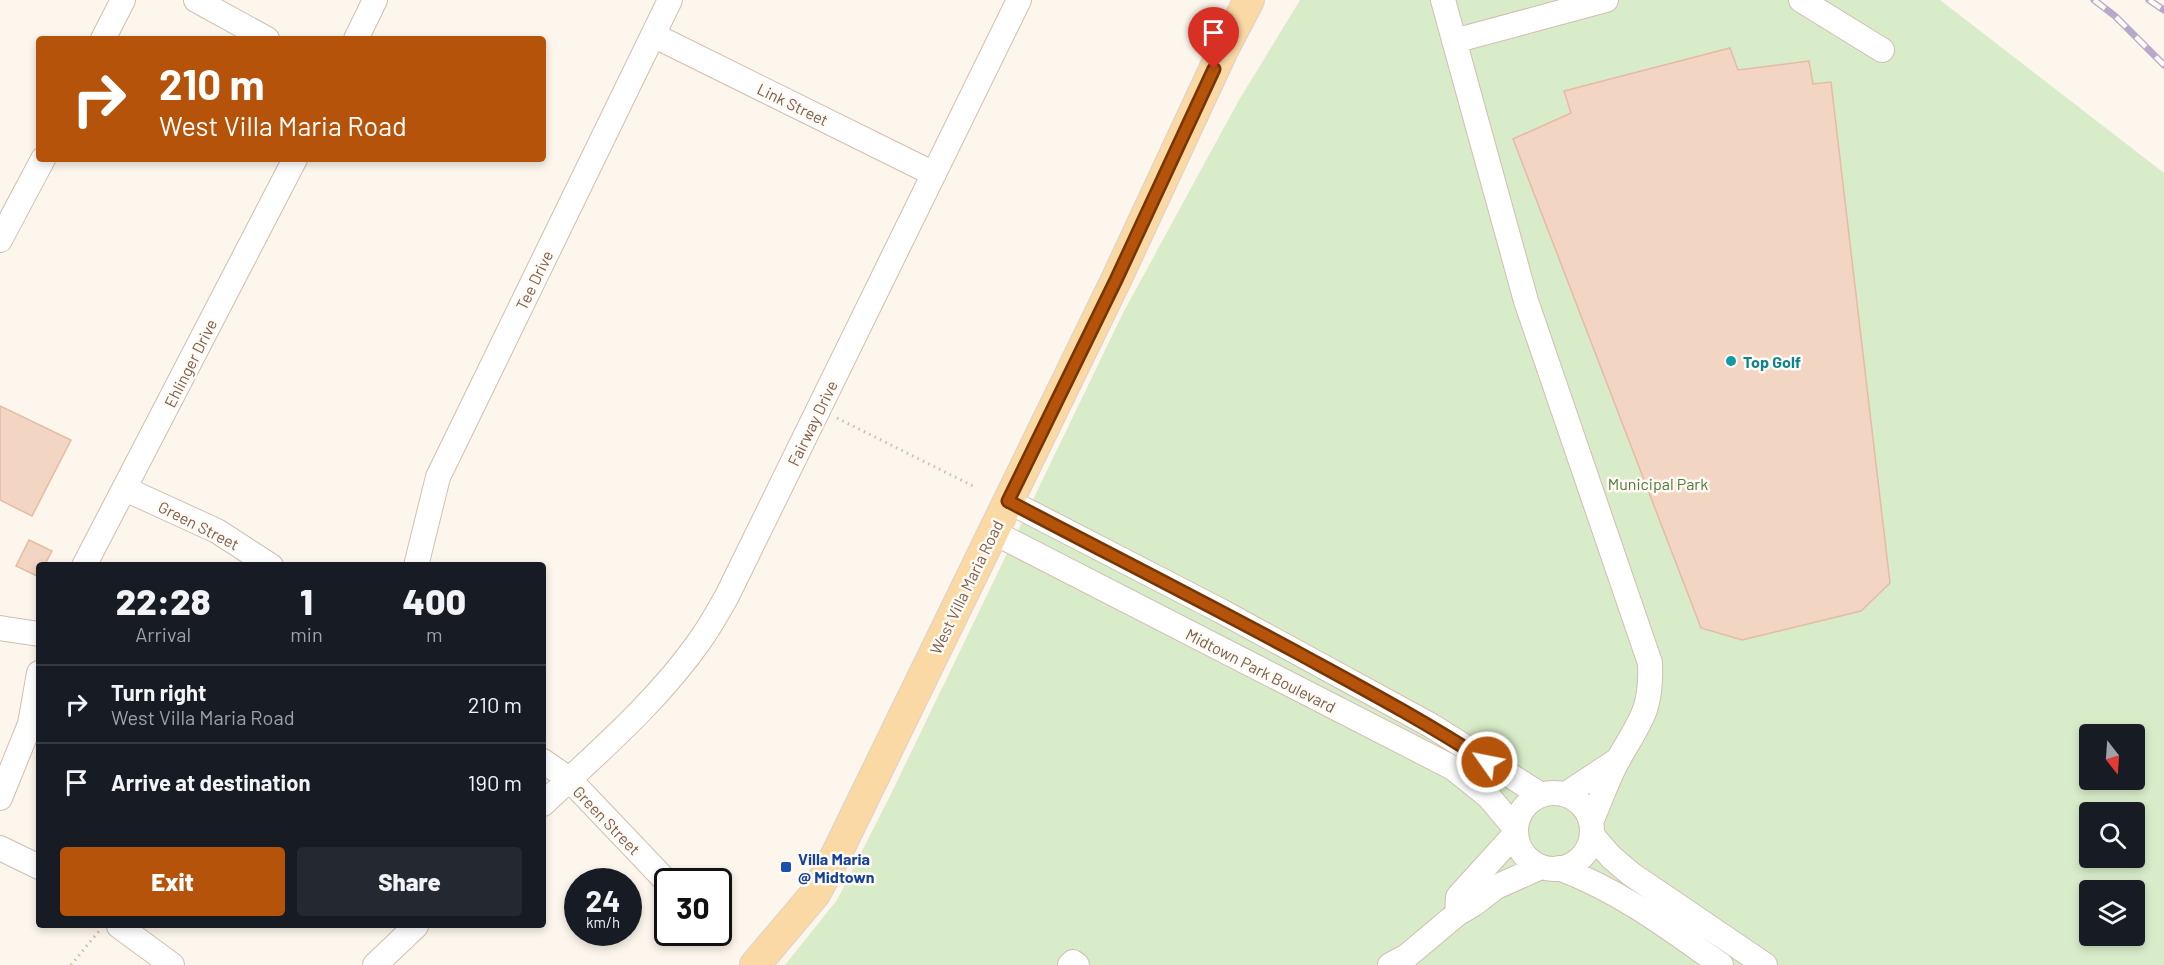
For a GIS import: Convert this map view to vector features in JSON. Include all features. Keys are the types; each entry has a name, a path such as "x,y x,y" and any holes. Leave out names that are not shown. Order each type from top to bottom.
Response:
{"main road":[{"name":"West Villa Maria Road","path":"755,965 815,894 837,853 1116,280 1224,48 1249,0"}],"street":[{"path":"105,36 123,0"},
{"path":"196,0 262,36"},
{"path":"357,36 375,0"},
{"name":"Tee Drive","path":"417,562 438,477 670,0"},
{"name":"Fairway Drive","path":"546,801 631,721 702,639 727,596 1019,0"},
{"path":"1390,965 1407,956 1457,914 1496,887 1550,867 1571,865 1581,857 1588,847 1591,829 1619,759 1636,732 1648,704 1651,683 1650,663 1526,301 1443,0"},
{"path":"1454,41 1606,0"},
{"path":"1801,0 1882,50"},
{"name":"Link Street","path":"653,35 934,174"},
{"path":"0,240 41,162"},
{"name":"Ehlinger Drive","path":"86,562 293,162"},
{"name":"Green Street","path":"125,489 217,531 265,562"},
{"name":"Midtown Park Boulevard","path":"1008,501 1221,611 1432,726 1541,795"},
{"name":"Midtown Park Boulevard","path":"993,532 1453,768 1489,797 1515,831"},
{"path":"0,628 36,634"},
{"path":"0,798 30,724 36,690"},
{"path":"1566,795 1619,759"},
{"name":"Green Street","path":"546,763 569,779 654,868"},
{"path":"1457,914 1458,897 1515,831 1523,807 1541,795 1554,792 1578,801 1586,810 1591,829 1611,857 1631,874 1765,965"},
{"path":"1515,831 1523,854 1550,867 1591,880 1642,908 1721,965"},
{"path":"0,848 36,866"},
{"path":"122,928 172,965"},
{"path":"375,965 414,928"},
{"path":"1070,965 1074,962 1077,965"}],"path":[{"path":"819,408 975,487"},
{"path":"71,965 102,928"}],"green space":[{"name":"Municipal Park","path":"1300,0 1940,0 2164,173 2164,965 785,965 837,900 890,796 1123,313 1239,100"}],"building":[{"name":"Top Golf","path":"1730,48 1738,70 1809,61 1813,84 1831,82 1890,583 1861,611 1742,640 1701,628 1513,139 1571,113 1564,91"},
{"path":"0,406 71,440 32,516 0,500"},
{"path":"29,540 52,551 46,562 36,562 36,576 16,566"}],"railway":[{"path":"2094,0 2115,16 2164,65"},
{"path":"2149,0 2164,10"}],"place":[{"name":"Top Golf","path":"1731,361"},
{"name":"Villa Maria @ Midtown","path":"786,867"}],"route":[{"path":"1214,69 1116,280 1008,501 1221,611 1394,705 1432,726 1487,762"}]}
